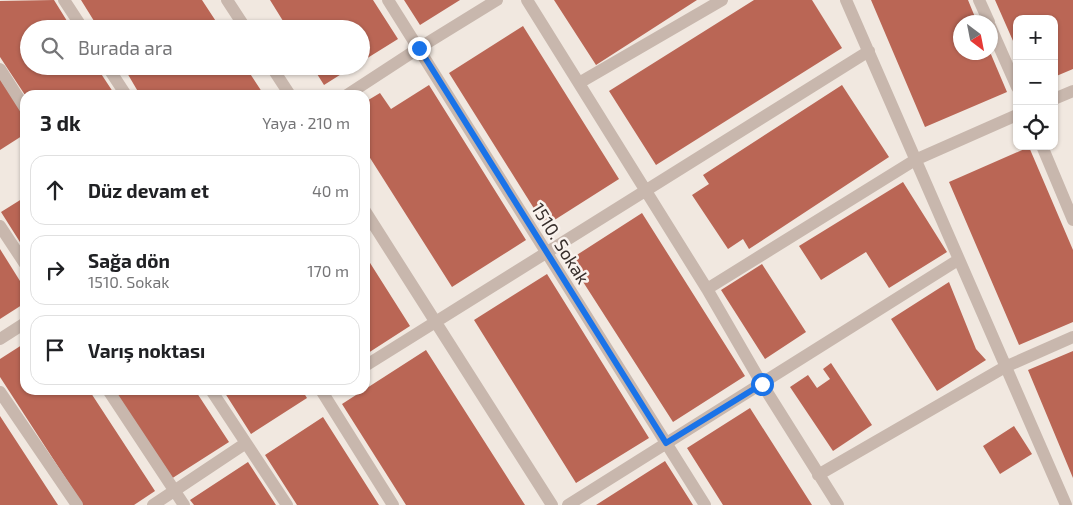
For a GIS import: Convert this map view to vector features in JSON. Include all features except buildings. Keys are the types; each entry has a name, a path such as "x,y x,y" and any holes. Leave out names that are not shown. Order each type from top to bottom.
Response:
{"street":[{"path":"64,0 77,20"},
{"path":"227,0 240,20"},
{"name":"1510. Sokak","path":"388,0 705,505"},
{"path":"355,90 498,0"},
{"path":"527,0 646,189 762,384 838,505"},
{"path":"579,84 722,0"},
{"path":"846,0 1066,505"},
{"path":"980,0 986,15"},
{"path":"998,43 1013,78"},
{"path":"370,363 869,51"},
{"path":"0,70 20,100"},
{"path":"114,75 123,90"},
{"path":"277,75 287,90"},
{"path":"1058,97 1073,91"},
{"path":"707,289 915,160 1013,117"},
{"path":"1044,150 1073,220"},
{"path":"370,219 552,505"},
{"path":"0,226 20,256"},
{"path":"568,505 958,260"},
{"path":"0,339 20,326"},
{"path":"818,475 1005,367 1073,337"},
{"path":"0,392 77,505"},
{"path":"111,395 184,505"},
{"path":"214,395 287,505"},
{"path":"326,395 393,505"},
{"path":"153,505 246,442"}],"route":[{"path":"419,48 666,443 762,384"}]}
